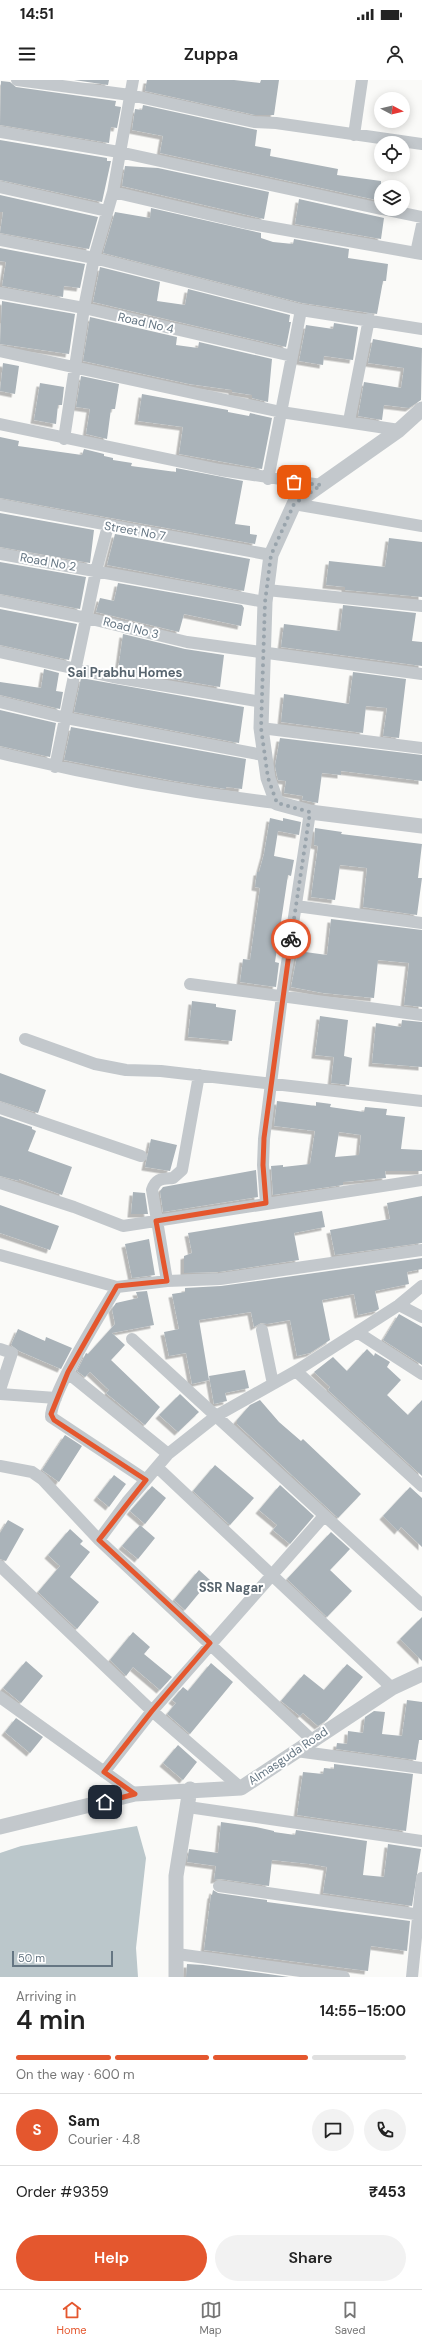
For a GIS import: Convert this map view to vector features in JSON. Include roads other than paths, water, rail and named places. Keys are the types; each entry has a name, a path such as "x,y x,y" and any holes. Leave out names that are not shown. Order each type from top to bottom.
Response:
{"street":[{"path":"17,80 130,95 254,122 276,123 422,144"},
{"path":"64,439 84,308 94,258 113,192 132,80"},
{"path":"354,135 362,80"},
{"path":"0,132 119,152 374,207"},
{"path":"0,187 107,211"},
{"path":"113,192 246,223 419,253 422,225"},
{"path":"410,215 422,217"},
{"path":"0,240 94,258 301,310 368,319 422,329"},
{"name":"Road No 4","path":"0,293 84,308 292,356"},
{"path":"268,478 301,310"},
{"path":"350,422 368,319"},
{"path":"0,351 281,412 399,430"},
{"path":"277,803 268,778 263,755 261,728 266,596 271,555 294,504 399,430 422,410"},
{"path":"0,424 64,439 268,478 321,485"},
{"path":"294,504 422,526"},
{"name":"Street No 7","path":"0,505 271,555"},
{"path":"55,767 77,668 96,571 108,526"},
{"name":"Road No 2","path":"0,554 96,571 266,596 422,606"},
{"name":"Road No 3","path":"0,601 87,618 187,642 422,674"},
{"path":"0,652 113,677 262,702"},
{"path":"0,702 66,718 263,755"},
{"path":"261,728 422,748"},
{"path":"0,753 55,767 212,795 277,803 310,812 422,826"},
{"path":"266,1203 263,1165 271,1084 282,996 310,812"},
{"path":"296,906 422,922"},
{"path":"190,984 422,1015"},
{"path":"25,1039 95,1064 126,1070 198,1075 422,1101"},
{"path":"167,1281 152,1190 154,1182 159,1179 173,1178 182,1170 198,1075"},
{"path":"0,1108 141,1156"},
{"path":"0,1183 74,1207 123,1226 422,1180"},
{"path":"0,1255 117,1286 167,1281 220,1279 422,1250"},
{"path":"117,1286 68,1372 56,1398 51,1414 54,1420 146,1480"},
{"path":"99,1540 168,1454 216,1416 296,1371 399,1305 422,1286"},
{"path":"399,1305 422,1317"},
{"path":"262,1330 273,1384"},
{"path":"357,1332 422,1374"},
{"path":"132,1339 422,1605"},
{"path":"0,1349 12,1353 0,1390"},
{"path":"296,1371 422,1486"},
{"path":"68,1372 168,1454"},
{"path":"0,1394 56,1398"},
{"path":"0,1466 32,1472 42,1479 99,1540 312,1740"},
{"path":"157,1467 392,1688"},
{"path":"104,1772 152,1711 210,1643 324,1516"},
{"path":"0,1566 152,1711 241,1788"},
{"name":"Almasguda Road","path":"0,1826 135,1794 190,1789 241,1788 392,1688 422,1674"},
{"path":"0,1696 135,1794"},
{"path":"296,1751 422,1768"},
{"path":"176,1977 176,1876 190,1789"},
{"path":"188,1807 422,1841"},
{"path":"412,1977 420,1915 422,1878"},
{"path":"219,1886 420,1915"},
{"path":"177,1954 344,1977"}],"district":[{"name":"Sai Prabhu Homes","path":"125,672"},
{"name":"SSR Nagar","path":"231,1587"}]}
